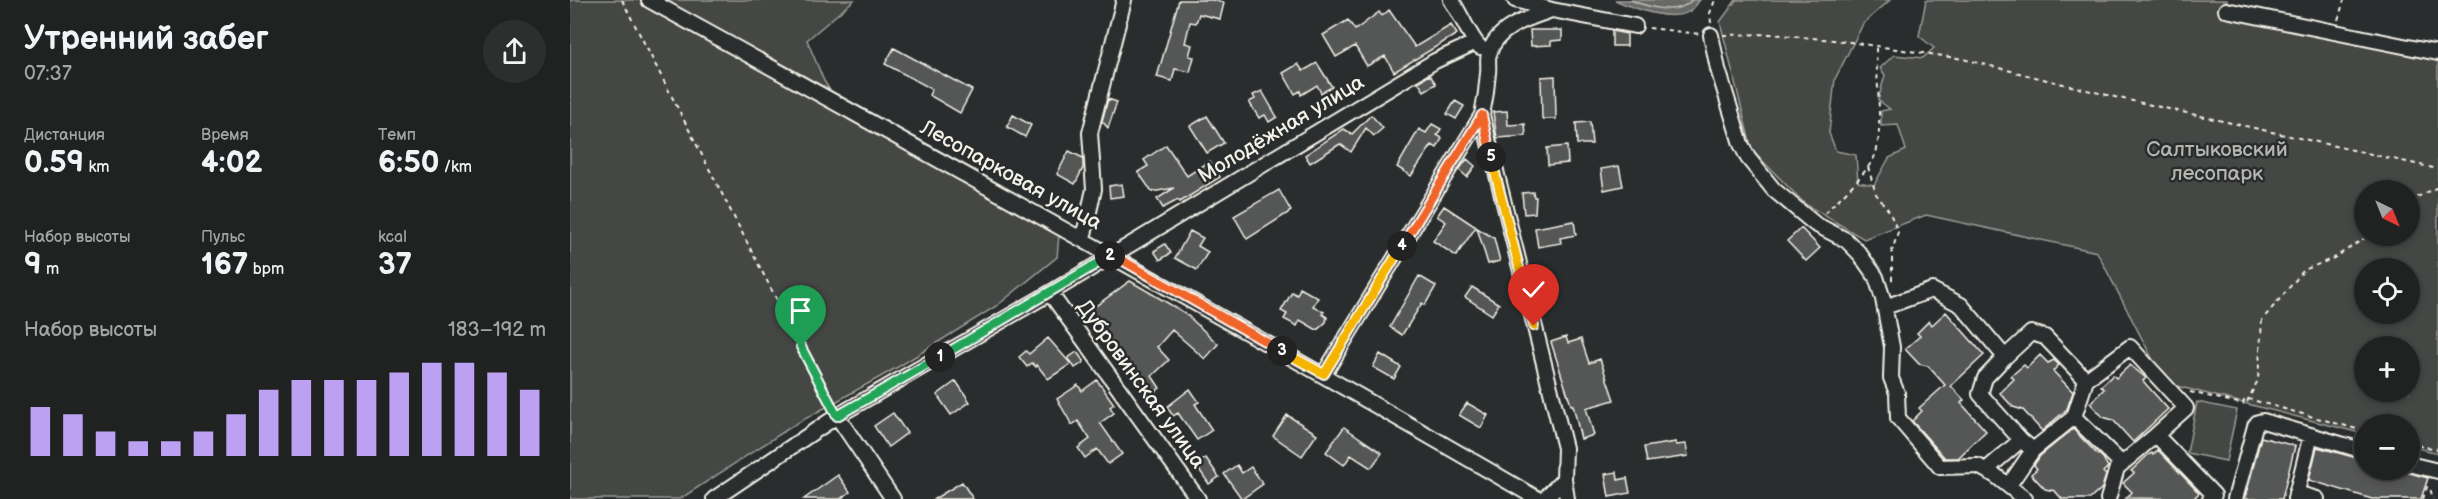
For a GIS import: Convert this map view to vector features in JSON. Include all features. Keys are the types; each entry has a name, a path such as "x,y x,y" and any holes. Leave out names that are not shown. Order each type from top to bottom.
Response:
{"street":[{"name":"Лесопарковая улица","path":"649,0 1083,238 1324,374 1538,499"},
{"path":"1083,238 1094,189 1090,133 1124,0"},
{"path":"1451,0 1465,21 1474,42 1489,54"},
{"path":"1515,0 1554,5 1635,26"},
{"path":"1324,374 1482,115 1489,54 1506,31 1554,5"},
{"path":"2226,10 2438,53"},
{"path":"1711,35 1718,69 1734,123 1748,158 1774,190 1815,224 1846,240 1859,252 1876,277 1885,307 1892,347 1891,378 1897,393 1898,418 1940,466 1978,466 2009,485 2025,499"},
{"name":"Молодёжная улица","path":"714,499 837,416 1050,293 1435,61 1474,42"},
{"path":"1482,115 1565,448 1564,479 1567,499"},
{"path":"1885,307 1932,290 1960,305 2005,357"},
{"name":"Дубровинская улица","path":"1050,293 1198,499"},
{"path":"2033,450 2021,440 1980,394 1985,378 2031,333 2045,337 2086,380"},
{"path":"2009,485 2033,450 2074,417 2086,380 2130,347 2186,408 2117,468 2109,499"},
{"path":"837,416 893,499"},
{"path":"2074,417 2122,464"},
{"path":"2235,499 2254,426 2258,422 2354,448"},
{"path":"2156,435 2214,495 2210,499"},
{"path":"2311,435 2295,496 2318,499"},
{"path":"1986,470 2021,440"},
{"path":"2420,467 2438,471"},
{"path":"1544,499 1564,479"}],"path":[{"path":"622,0 837,416"},
{"path":"1711,35 1710,12 1716,0"},
{"path":"2335,32 2344,0"},
{"path":"1635,26 1671,33 1771,34 1963,59 2095,92 2438,169"},
{"path":"1815,224 1868,166 1876,154 1878,135 1876,46"},
{"path":"1868,166 1876,194 1889,211 1898,232 1892,251 1893,283 1885,307"},
{"path":"2420,196 2438,187"},
{"path":"2247,402 2258,380 2262,320 2304,270 2334,258 2354,245"},
{"path":"2420,446 2438,449"},
{"path":"2423,499 2427,487 2430,488 2433,499"}],"green space":[{"path":"570,0 854,0 807,40 824,81 849,120 1059,235 1057,257 998,305 898,367 794,425 680,499 570,499"},
{"name":"Салтыковский лесопарк","path":"1736,0 1890,0 1863,24 1835,79 1829,133 1836,151 1856,155 1858,182 1874,185 1889,158 1906,150 1898,125 1881,126 1881,111 1890,109 1878,100 1885,75 1880,68 1894,55 1923,58 1934,48 1919,36 1926,0 2227,0 2226,9 2438,53 2438,453 2420,449 2420,414 2354,414 2354,431 2165,383 2097,252 1926,215 1864,239 1805,204 1752,150 1720,22"},
{"path":"2197,402 2237,410 2226,461 2187,453"}],"water":[{"path":"1615,0 1700,0 1690,11 1663,15"}],"building":[{"path":"1179,0 1212,0 1224,3 1220,19 1199,14 1196,23 1190,22 1185,43 1192,45 1189,56 1194,57 1190,72 1175,69 1172,81 1157,77"},
{"path":"1389,10 1415,47 1451,25 1457,34 1394,72 1385,56 1367,66 1355,46 1336,57 1323,35 1348,20 1355,30 1379,12 1382,16"},
{"path":"1530,30 1562,30 1562,40 1551,41 1551,45 1531,46"},
{"path":"1612,31 1627,34 1627,46 1612,46"},
{"path":"894,48 972,90 960,113 929,95 932,89 885,64"},
{"path":"1317,63 1332,87 1321,93 1317,85 1301,95 1300,91 1295,94 1283,73 1298,64 1303,71"},
{"path":"1430,75 1436,84 1424,91 1418,82"},
{"path":"1555,76 1556,119 1542,119 1541,77"},
{"path":"1262,91 1277,117 1269,122 1265,115 1259,118 1249,102 1255,99 1253,95"},
{"path":"1108,99 1117,102 1108,128 1102,121"},
{"path":"1455,101 1464,106 1456,119 1447,114"},
{"path":"1507,111 1508,125 1525,124 1526,136 1497,138 1493,112"},
{"path":"1013,115 1031,125 1025,137 1007,127"},
{"path":"1371,115 1383,128 1374,136 1366,128 1351,152 1340,144 1310,163 1305,155 1344,129 1352,134"},
{"path":"1207,116 1224,143 1207,153 1190,126"},
{"path":"1590,122 1592,144 1577,144 1576,123"},
{"path":"1432,124 1441,129 1437,135 1442,138 1437,148 1432,145 1411,176 1397,167 1419,129 1426,133"},
{"path":"1166,145 1187,176 1210,161 1220,177 1180,202 1178,200 1163,208 1157,199 1174,188 1152,192 1138,172 1148,166 1144,160"},
{"path":"1567,146 1568,163 1548,165 1547,148"},
{"path":"1069,151 1083,158 1083,168 1075,184 1057,174"},
{"path":"1467,159 1475,166 1467,177 1459,170"},
{"path":"1619,166 1623,186 1604,190 1601,169"},
{"path":"1122,184 1124,196 1110,198 1109,186"},
{"path":"1279,190 1291,211 1247,239 1234,216"},
{"path":"1533,192 1536,197 1535,213 1524,214 1522,193"},
{"path":"1444,206 1476,227 1456,256 1433,241 1446,222 1437,216"},
{"path":"1574,221 1576,235 1560,238 1561,243 1538,247 1535,228"},
{"path":"1477,228 1494,238 1500,261 1488,264"},
{"path":"1801,228 1820,248 1806,261 1787,241"},
{"path":"1190,231 1203,238 1198,246 1208,252 1197,270 1175,258"},
{"path":"1165,244 1171,253 1160,260 1154,251"},
{"path":"1419,276 1436,286 1425,305 1422,303 1402,335 1390,327"},
{"path":"1130,281 1185,313 1218,344 1205,359 1172,330 1157,347 1169,360 1152,376 1160,388 1150,395 1130,373 1133,370 1089,311"},
{"path":"1472,287 1499,304 1492,315 1465,297"},
{"path":"1300,288 1318,298 1313,306 1324,312 1322,314 1327,317 1326,322 1317,330 1300,320 1297,326 1284,319 1287,314 1281,311 1292,292 1297,295"},
{"path":"1946,312 1984,355 1951,386 1964,400 1961,403 1986,431 1958,458 1945,458 1912,421 1922,411 1919,408 1945,385 1928,366 1919,364 1905,349 1920,336 1917,333 1929,321 1932,325"},
{"path":"1566,337 1568,343 1581,339 1589,363 1600,359 1614,400 1586,408 1594,435 1581,439 1573,405 1571,405 1551,342"},
{"path":"1048,338 1071,364 1048,379 1037,365 1036,367 1032,363 1027,367 1019,357 1026,351 1029,354"},
{"path":"1077,352 1084,362 1075,368 1068,358"},
{"path":"1380,354 1401,367 1394,379 1373,367"},
{"path":"2040,355 2048,363 2054,360 2059,365 2053,371 2073,392 2067,409 2042,431 2023,410 2013,407 2000,393 2014,379 2011,376 2024,365 2027,368"},
{"path":"2130,365 2146,378 2143,381 2168,409 2133,442 2113,420 2103,417 2090,403 2104,389 2101,386 2113,375 2116,378"},
{"path":"1097,380 1114,404 1110,407 1114,413 1100,423 1122,454 1108,464 1097,449 1085,458 1078,448 1090,439 1078,421 1072,425 1057,399 1078,385 1082,391"},
{"path":"956,381 970,402 951,415 937,395"},
{"path":"1190,389 1199,402 1195,404 1212,430 1197,440 1178,413 1173,416 1167,407"},
{"path":"1467,403 1488,415 1481,428 1459,415"},
{"path":"893,413 907,433 888,447 874,426"},
{"path":"1287,415 1317,434 1302,456 1273,436"},
{"path":"1344,427 1382,453 1371,468 1351,455 1344,465 1326,452"},
{"path":"2073,429 2103,458 2108,467 2103,472 2106,475 2102,488 2090,499 2062,499 2055,491 2045,489 2031,474 2037,469 2034,465 2040,456"},
{"path":"2261,437 2295,446 2282,499 2245,499"},
{"path":"1676,442 1676,445 1686,444 1688,456 1647,462 1644,447"},
{"path":"2317,447 2354,457 2354,480 2420,480 2420,476 2428,478 2421,499 2372,499 2309,480"},
{"path":"2158,450 2199,493 2193,499 2126,498 2132,492 2123,483 2134,473 2131,471 2148,455 2152,453 2153,455"},
{"path":"1206,458 1219,477 1209,484 1196,465"},
{"path":"1237,465 1242,473 1251,467 1263,484 1242,499 1224,474"},
{"path":"1617,472 1618,480 1627,478 1630,493 1609,497 1605,474"},
{"path":"838,475 850,492 840,499 804,499"},
{"path":"962,482 973,499 934,499"}],"route":[{"path":"801,347 837,416 1113,255 1324,374 1482,115 1534,326"}]}
